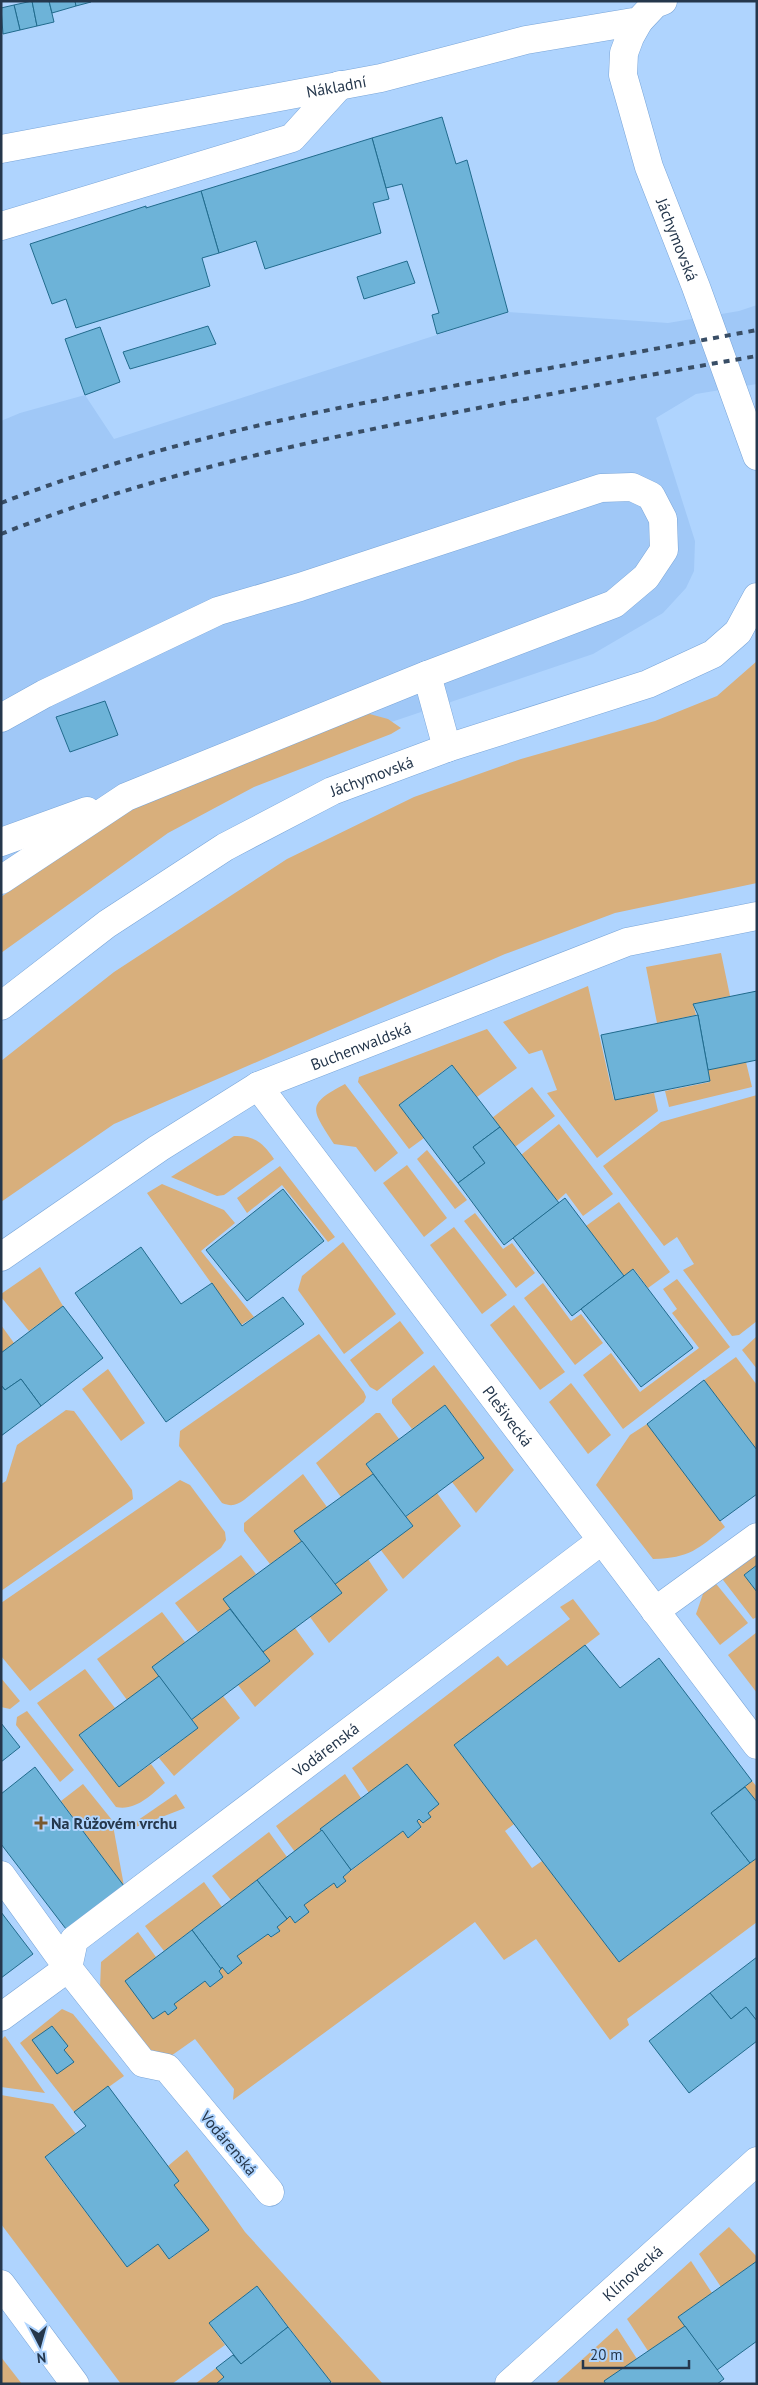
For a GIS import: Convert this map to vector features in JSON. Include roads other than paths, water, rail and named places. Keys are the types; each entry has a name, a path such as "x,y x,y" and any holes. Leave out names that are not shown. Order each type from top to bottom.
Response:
{"street":[{"path":"639,21 655,4 663,1"},
{"name":"Nákladní","path":"1,149 381,78 526,40 639,21"},
{"name":"Jáchymovská","path":"639,21 630,36 624,53 623,75 649,167 696,287 757,456"},
{"path":"1,226 292,138 340,85"},
{"path":"1,718 44,694 218,611 310,584 601,488 632,487 651,496 663,518 664,550 646,577 614,604 427,675 126,797 1,842"},
{"name":"Jáchymovská","path":"1,1006 107,924 225,847 332,791 447,748 648,684 713,654 738,632 757,597"},
{"path":"427,675 447,748"},
{"path":"1,880 126,797"},
{"name":"Buchenwaldská","path":"1,1257 159,1148 258,1086 627,942 757,916"},
{"name":"Plešivecká","path":"258,1086 757,1745"},
{"path":"655,1611 757,1536"},
{"name":"Vodárenská","path":"270,2192 167,2068 143,2063 68,1968 74,1940 601,1540"},
{"path":"1,1875 68,1968 1,2017"},
{"name":"Klínovecká","path":"509,2384 757,2161"},
{"path":"1,2284 75,2384"}],"railway":[{"path":"1,503 115,463 291,418 409,394 757,330"},
{"path":"1,534 58,513 175,476 293,446 473,409 757,356"}],"place":[{"name":"Na Růžovém vrchu","path":"41,1823"}]}
